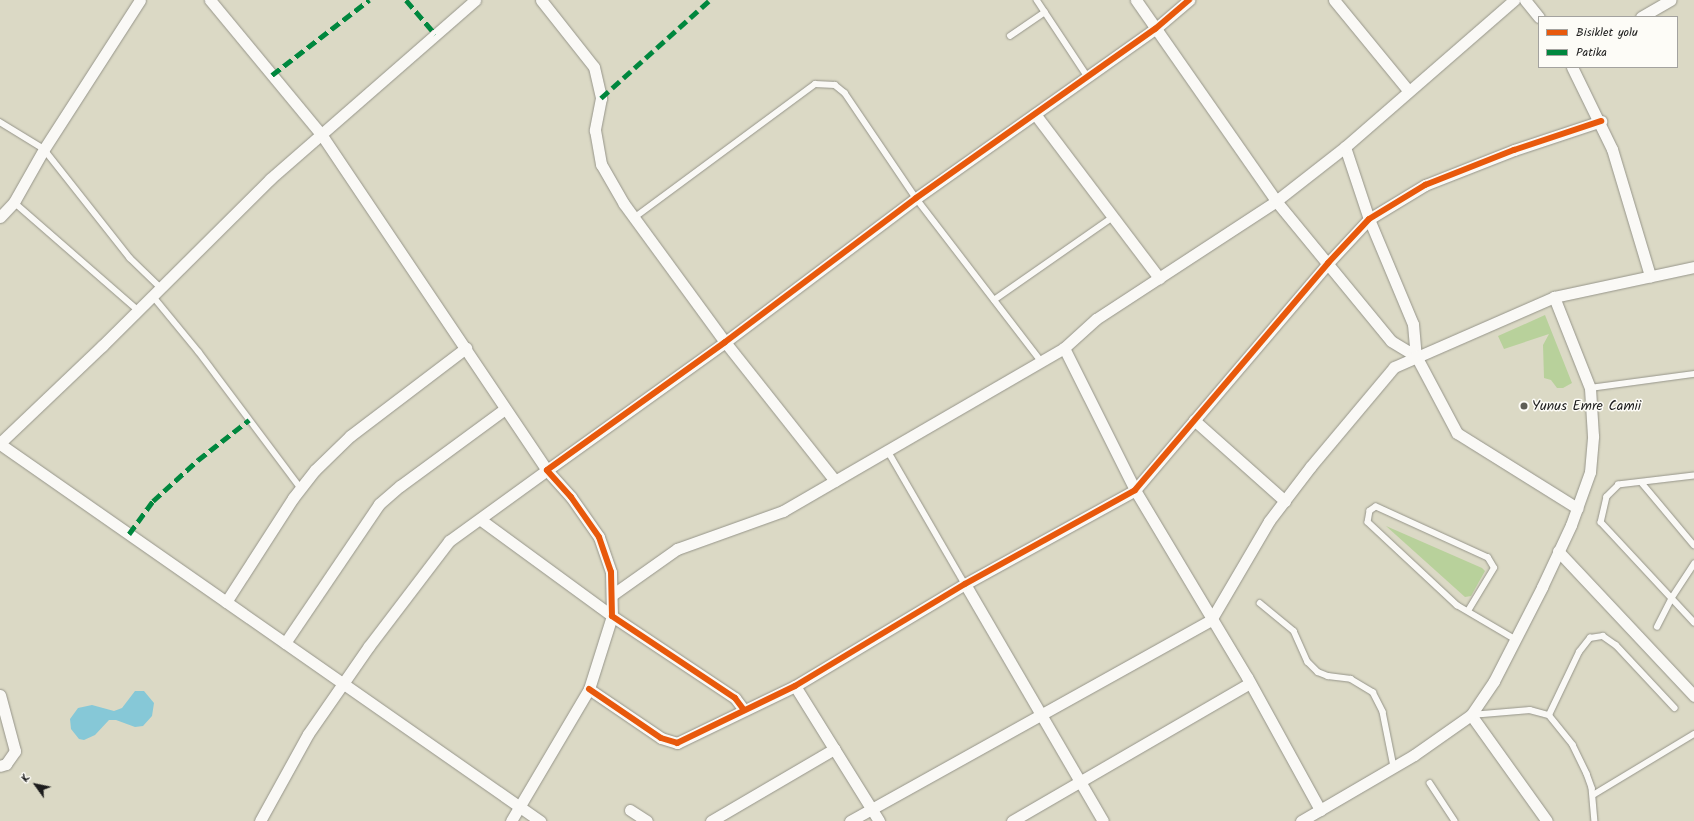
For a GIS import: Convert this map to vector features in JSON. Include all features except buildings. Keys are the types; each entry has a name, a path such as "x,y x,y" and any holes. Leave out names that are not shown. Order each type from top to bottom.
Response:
{"street":[{"path":"0,217 14,202 44,149 140,0"},
{"path":"210,0 321,134 466,348 505,409 547,470 571,497 599,538 611,572 612,616 590,689 511,821"},
{"path":"475,0 270,179 157,292 0,443 540,821"},
{"path":"541,0 594,67 601,98 595,130 601,164 634,218 725,342 835,481"},
{"path":"1136,0 1276,202 1328,262 1391,341 1416,356"},
{"path":"260,821 308,734 343,682 449,541 481,520 547,470 725,342 916,198 1155,29 1189,0"},
{"path":"1334,0 1408,90"},
{"path":"612,595 677,549 783,511 1064,348 1096,319 1276,202 1345,147 1408,90 1514,0"},
{"path":"1525,0 1538,16"},
{"path":"1642,16 1671,0"},
{"path":"1573,68 1601,121 1623,177 1650,276"},
{"path":"1035,114 1159,278"},
{"path":"590,689 661,738 677,743 795,686 965,584 1136,490 1328,262 1369,219 1425,185 1514,150 1601,121"},
{"path":"1345,147 1369,219 1413,324 1416,356 1457,433 1577,508"},
{"path":"850,821 1211,620 1269,521 1394,367 1416,356 1554,297 1694,267"},
{"path":"1301,821 1394,766 1471,715 1494,681 1558,551 1577,508 1590,472 1593,436 1590,388 1554,297"},
{"path":"226,602 300,487 350,436 466,348"},
{"path":"1064,348 1136,490 1211,620 1250,683 1320,810"},
{"path":"285,643 379,504 400,486 505,409"},
{"path":"1194,420 1285,500"},
{"path":"481,520 612,616 735,698 744,710"},
{"path":"1558,551 1694,696"},
{"path":"965,584 1040,714 1082,782 1103,821"},
{"path":"1012,821 1082,782 1250,683"},
{"path":"795,686 879,821"},
{"path":"0,695 15,751 6,764 0,766"},
{"path":"1471,715 1547,821"},
{"path":"712,821 834,749"},
{"path":"630,810 647,821"}],"lane":[{"path":"1037,0 1088,77"},
{"path":"1010,36 1045,12"},
{"path":"634,218 815,84 822,82 835,85 845,93 916,198 1041,362"},
{"path":"0,122 44,149 157,292 199,352 300,487"},
{"path":"14,202 138,310"},
{"path":"994,300 1113,217"},
{"path":"1590,388 1694,374"},
{"path":"888,451 965,584"},
{"path":"1694,476 1619,485 1607,497 1601,522 1694,622"},
{"path":"1642,483 1694,545"},
{"path":"1468,611 1494,568 1488,558 1376,507 1370,511 1368,522 1457,605 1515,639"},
{"path":"1657,627 1671,599 1694,564"},
{"path":"1260,603 1294,631 1300,640 1308,662 1318,672 1328,676 1351,679 1373,692 1383,712 1394,766"},
{"path":"1549,715 1579,652 1590,638 1604,636 1616,645 1675,708"},
{"path":"1471,715 1530,710 1549,715 1573,745 1587,774 1593,795 1595,821"},
{"path":"1593,795 1694,734"},
{"path":"1430,783 1455,821"}],"green space":[{"path":"1545,315 1572,383 1563,388 1557,388 1551,380 1544,378 1543,345 1549,334 1504,349 1498,336"},
{"path":"1386,526 1482,568 1485,571 1471,596 1465,597"}],"water":[{"path":"135,691 144,691 154,703 152,716 143,726 135,727 116,720 109,720 95,735 84,740 79,739 71,729 70,719 78,708 92,705 114,711 122,708"}],"marked path":[{"path":"272,75 369,0"},
{"path":"406,0 435,34"},
{"path":"601,98 710,0"},
{"path":"129,534 153,501 198,460 249,420"}],"cycle path":[{"path":"744,710 735,698 612,616 611,572 599,537 571,497 547,470 725,342 916,198 1155,29 1189,0"},
{"path":"589,689 661,738 677,743 795,686 965,584 1135,490 1328,263 1369,219 1425,185 1514,150 1601,121"}],"place":[{"name":"Yunus Emre Camii","path":"1524,406"}]}
